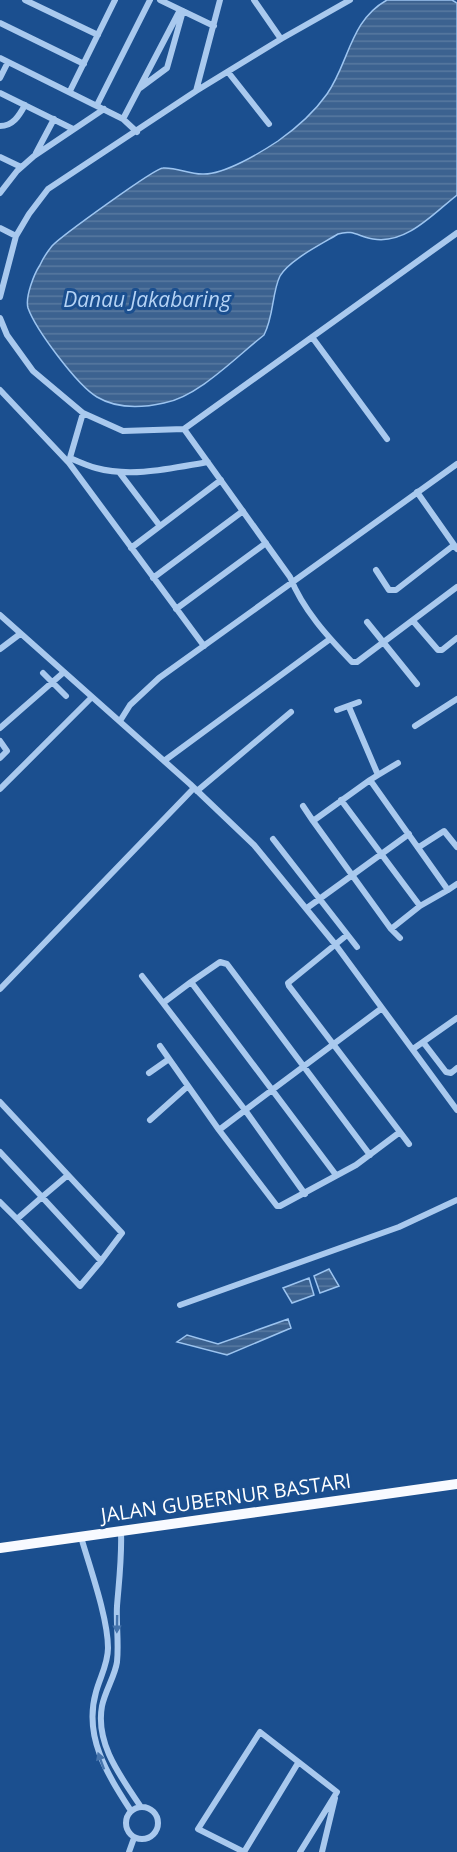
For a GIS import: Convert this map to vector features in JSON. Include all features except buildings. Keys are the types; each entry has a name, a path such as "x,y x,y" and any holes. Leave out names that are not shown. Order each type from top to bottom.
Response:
{"highway":[{"name":"JALAN GUBERNUR BASTARI","path":"0,1548 457,1484"}],"street":[{"path":"25,0 98,35"},
{"path":"70,91 114,0"},
{"path":"97,105 150,0"},
{"path":"160,0 214,26"},
{"path":"196,91 220,0"},
{"path":"254,0 281,39"},
{"path":"0,297 16,236 48,189 196,91 350,0"},
{"path":"138,89 167,68 181,10"},
{"path":"123,119 181,10"},
{"path":"0,23 84,64"},
{"path":"0,58 105,109 123,119 136,132"},
{"path":"0,78 8,62"},
{"path":"228,72 269,124"},
{"path":"0,93 73,129"},
{"path":"0,126 10,124 17,119 25,105"},
{"path":"0,192 21,167 34,156 105,109"},
{"path":"34,156 54,119"},
{"path":"0,157 21,167"},
{"path":"0,228 16,236"},
{"path":"0,318 7,335 33,371 83,413 123,431 184,429 457,233"},
{"path":"312,336 387,439"},
{"path":"0,390 70,461 204,646"},
{"path":"70,461 83,413"},
{"path":"184,429 266,543 292,582 295,591 330,639 355,664 457,587"},
{"path":"70,461 119,472 147,471 208,462"},
{"path":"120,721 130,705 159,678 457,465"},
{"path":"119,472 160,526"},
{"path":"131,548 221,480"},
{"path":"376,570 389,590 396,590 456,547 417,492"},
{"path":"153,578 243,511"},
{"path":"176,609 266,543"},
{"path":"0,615 249,839 320,924 457,1109"},
{"path":"413,621 438,650 442,650 457,638"},
{"path":"367,622 417,684"},
{"path":"0,649 20,634"},
{"path":"164,761 330,639"},
{"path":"0,728 64,672"},
{"path":"43,673 66,696"},
{"path":"0,789 92,698"},
{"path":"415,726 457,699"},
{"path":"337,710 359,702"},
{"path":"349,706 378,776"},
{"path":"0,989 195,790 291,712"},
{"path":"0,741 7,751 0,758"},
{"path":"313,820 398,763"},
{"path":"370,780 448,890"},
{"path":"341,800 420,906"},
{"path":"303,806 391,929 400,938"},
{"path":"418,847 444,831 457,847"},
{"path":"307,908 409,834"},
{"path":"273,839 357,947"},
{"path":"391,929 420,906 457,884"},
{"path":"320,924 331,916"},
{"path":"347,935 288,983 409,1144"},
{"path":"163,1003 220,962 227,964 370,1155"},
{"path":"142,976 245,1110 305,1194"},
{"path":"191,982 336,1176"},
{"path":"219,1130 382,1008"},
{"path":"413,1049 457,1018"},
{"path":"423,1042 447,1072 451,1073 457,1068"},
{"path":"160,1046 219,1130 277,1206 305,1194 356,1165 400,1132"},
{"path":"149,1073 169,1059"},
{"path":"150,1120 188,1086"},
{"path":"0,1101 122,1233 80,1286 0,1202"},
{"path":"0,1152 101,1261"},
{"path":"17,1219 68,1175"},
{"path":"180,1305 399,1227 457,1200"},
{"path":"121,1532 122,1566 117,1606 117,1664 102,1707 101,1720 107,1751 118,1773 141,1807"},
{"path":"81,1538 106,1625 108,1647 107,1661 92,1709 94,1738 105,1771 131,1811"},
{"path":"298,1763 244,1852 198,1829 260,1732 337,1792"},
{"path":"310,1852 301,1850 337,1792"},
{"path":"322,1852 337,1792"},
{"path":"141,1807 148,1808 155,1813 158,1828 148,1839 134,1838 128,1833 125,1826 126,1818 131,1811 141,1807"},
{"path":"129,1852 134,1838"}],"water":[{"name":"Danau Jakabaring","path":"387,0 452,0 457,3 457,195 419,226 397,237 385,240 352,233 338,234 298,258 280,276 270,320 264,335 216,375 190,393 164,403 147,406 113,404 97,397 79,381 58,356 39,330 28,308 27,303 33,280 49,250 89,217 156,171 168,168 204,174 222,171 271,146 311,113 327,94 365,19"},
{"path":"329,1269 339,1286 320,1293 314,1276"},
{"path":"309,1278 314,1295 292,1303 283,1288"},
{"path":"288,1319 291,1328 227,1355 177,1342 187,1335 218,1344"}]}
